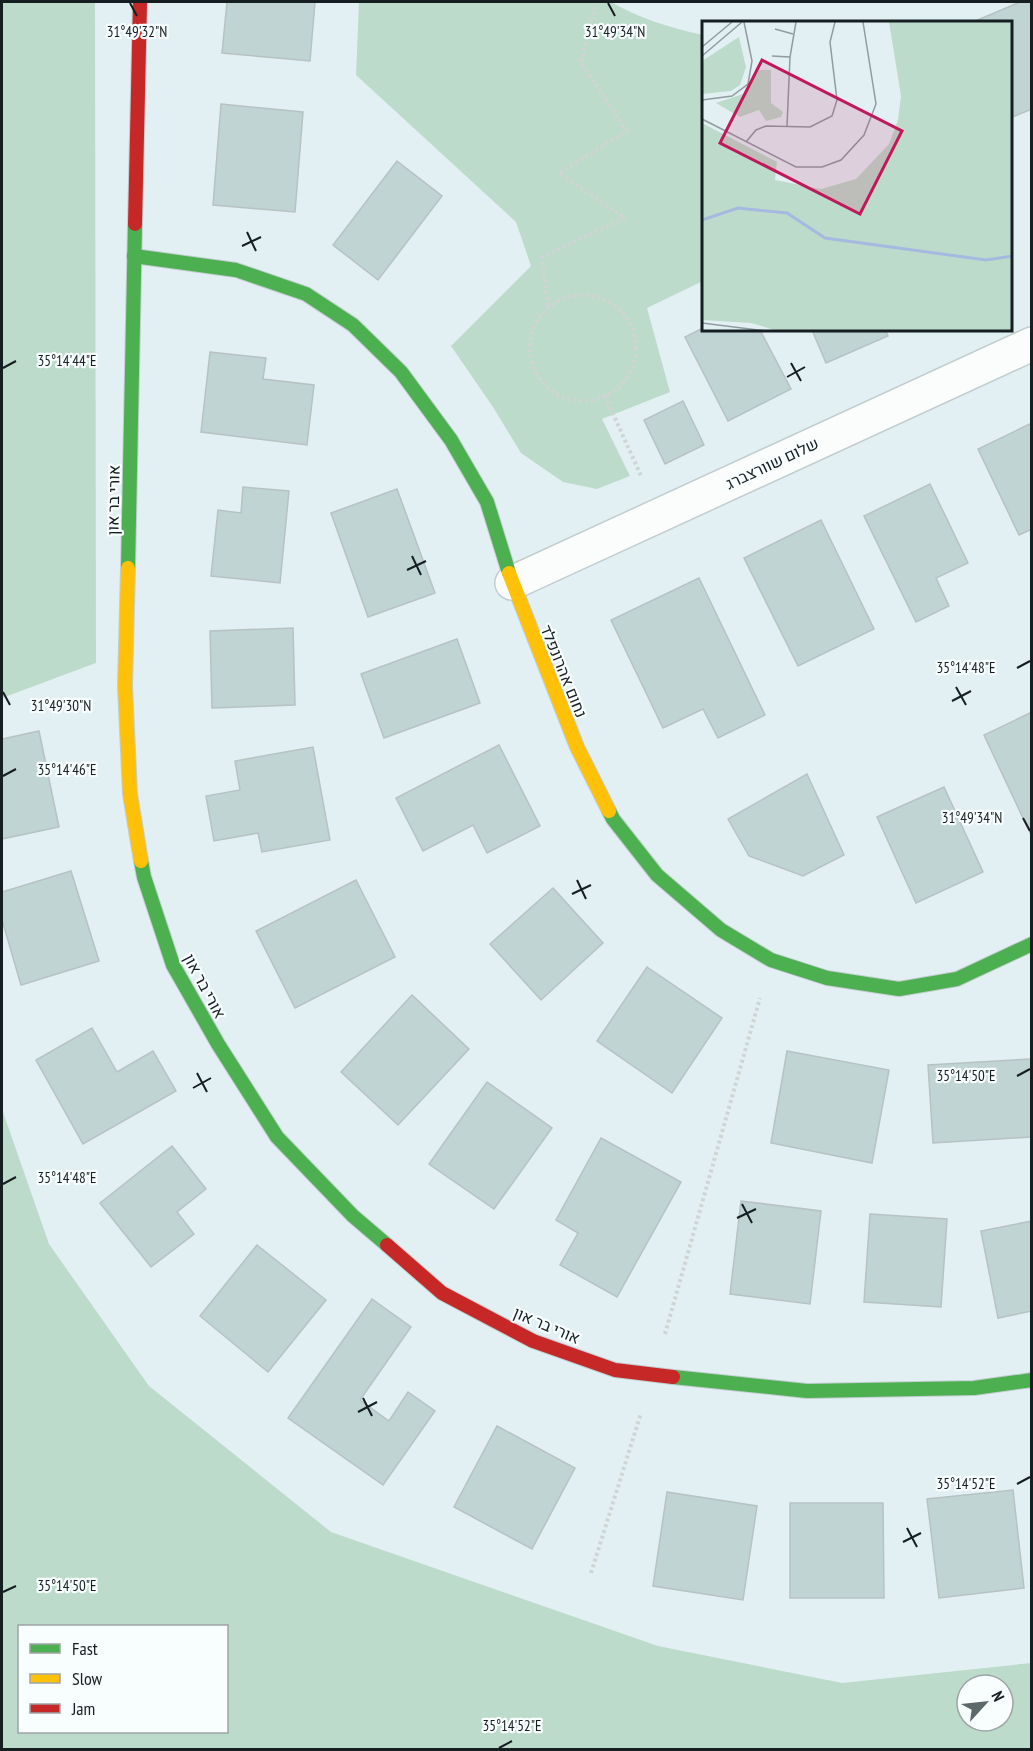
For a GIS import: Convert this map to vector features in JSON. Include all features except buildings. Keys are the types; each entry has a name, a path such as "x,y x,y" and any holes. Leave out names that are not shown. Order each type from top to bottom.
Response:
{"street":[{"name":"אורי בר און","path":"140,2 125,686 130,794 144,877 173,965 218,1044 277,1137 352,1216 442,1293 533,1341 615,1370 807,1391 974,1388 1032,1380"},
{"name":"נחום אהרונפלד","path":"134,256 236,270 306,294 353,325 401,372 451,440 487,502 512,583 577,747 613,819 657,875 721,930 771,960 827,978 899,989 957,979 1032,944"},
{"name":"שלום שוורצברג","path":"512,583 1032,344"}],"path":[{"path":"548,306 542,257 625,218 559,173 627,131 581,63 596,2"},
{"path":"583,294 599,297 616,306 628,319 635,336 636,355 631,371 621,386 605,396 588,401 569,399 555,393 541,380 532,363 530,345 537,320 548,306 565,297 583,294"},
{"path":"605,396 658,516"},
{"path":"591,1573 653,1375 771,960"}],"green space":[{"path":"2,2 95,2 96,663 2,698"},
{"path":"359,2 611,2 655,22 702,35 702,281 647,308 670,392 602,419 630,476 597,489 563,482 521,453 451,346 531,266 516,222 356,75"},
{"path":"2,1109 49,1244 149,1386 331,1532 658,1646 842,1683 1031,1663 1031,1749 2,1749"}],"traffic: fast":[{"path":"128,568 135,224"},
{"path":"134,256 236,270 306,294 353,325 401,372 451,440 487,502 509,573"},
{"path":"609,811 657,875 721,930 771,960 827,978 899,989 957,979 1032,944"},
{"path":"141,861 144,877 173,965 218,1044 277,1137 353,1216 387,1245"},
{"path":"673,1377 807,1391 974,1388 1032,1380"}],"traffic: slow":[{"path":"128,568 125,686 130,794 141,861"},
{"path":"509,573 577,747 609,811"}],"traffic: jam":[{"path":"135,224 140,2"},
{"path":"387,1245 442,1293 533,1341 615,1370 673,1377"}]}
